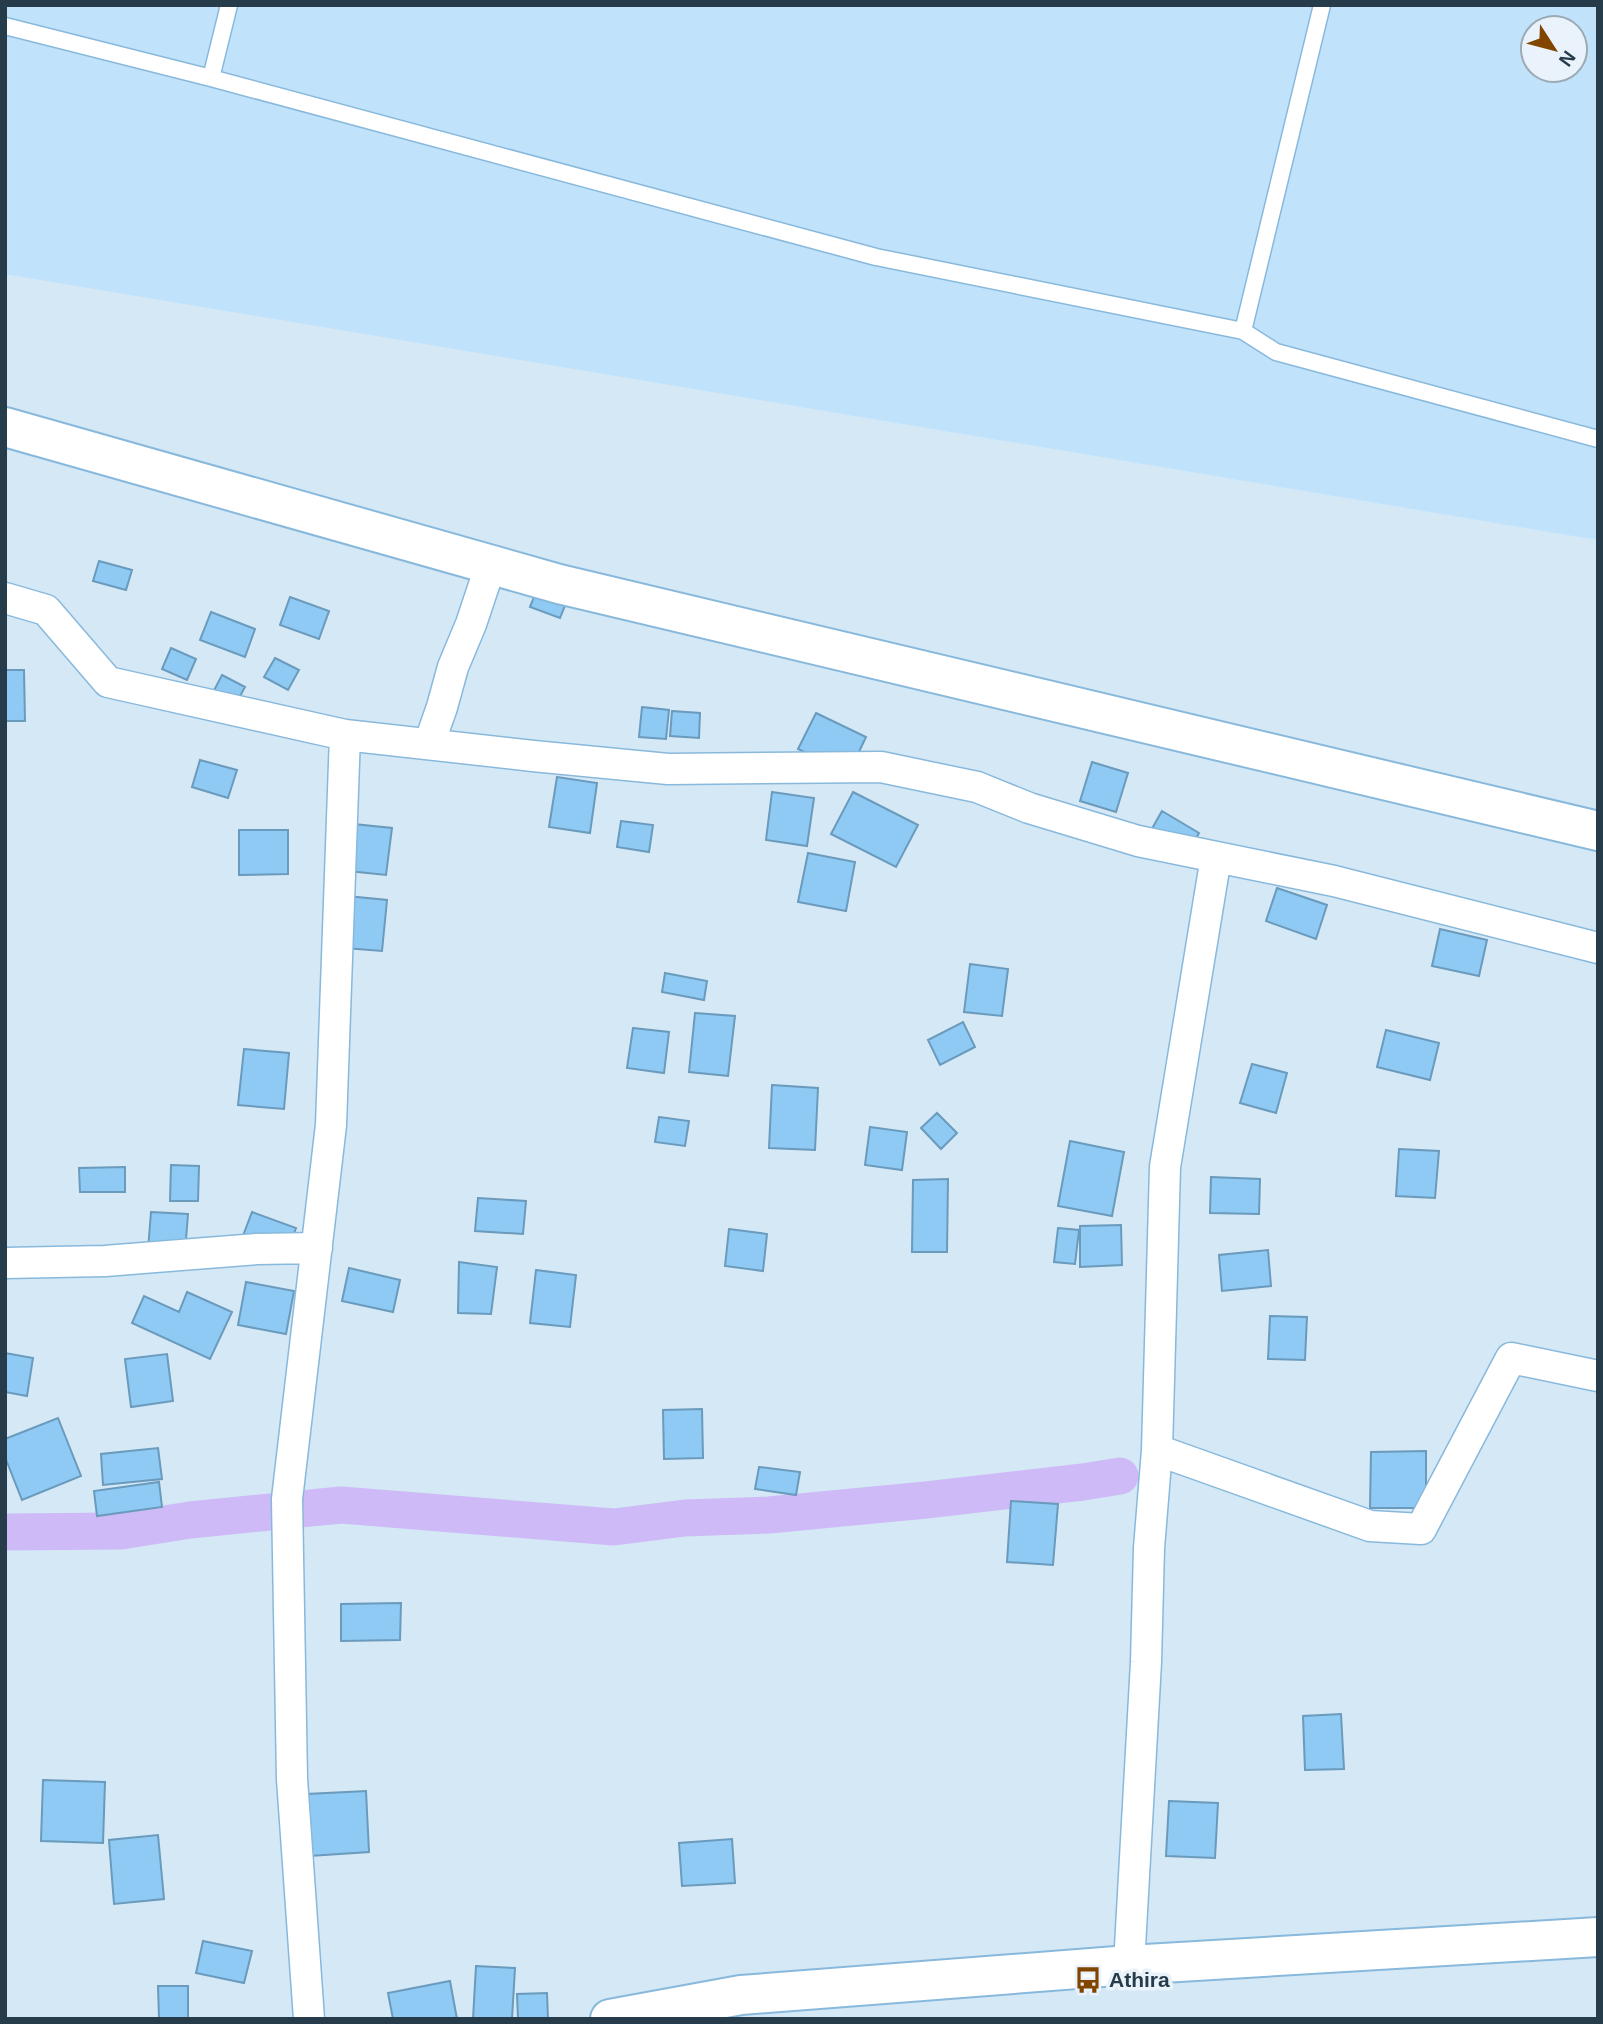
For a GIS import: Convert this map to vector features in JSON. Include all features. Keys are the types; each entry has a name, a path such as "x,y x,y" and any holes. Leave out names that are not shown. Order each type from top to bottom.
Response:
{"main road":[{"path":"5,427 559,584 1598,831"},
{"path":"610,2019 741,1995 1129,1965 1598,1937"}],"street":[{"path":"429,744 453,667 491,564"},
{"path":"5,598 46,610 108,682 345,735 533,757 668,769 881,767 977,787 1029,808 1138,841 1334,881 1598,948"},
{"path":"309,2019 292,1779 287,1499 331,1125 345,735"},
{"path":"1129,1965 1146,1662 1149,1548 1157,1450 1165,1167 1216,857"},
{"path":"5,1263 105,1261 257,1249 317,1248"},
{"path":"1157,1450 1370,1526 1421,1529 1511,1358 1598,1376"}],"lane":[{"path":"211,78 229,5"},
{"path":"1243,331 1322,5"},
{"path":"5,26 211,78 876,257 1243,331 1276,352 1598,439"}],"shaded area":[{"path":"5,5 1598,5 1598,540 5,274"}],"building":[{"path":"99,561 132,570 126,590 93,581"},
{"path":"536,592 566,603 560,618 530,607"},
{"path":"290,597 329,611 319,639 280,625"},
{"path":"211,612 255,629 245,657 200,640"},
{"path":"171,648 196,659 187,680 162,669"},
{"path":"275,658 299,670 288,690 264,677"},
{"path":"5,670 24,670 25,721 5,721"},
{"path":"222,675 245,687 232,711 209,700"},
{"path":"642,707 669,710 666,739 639,737"},
{"path":"672,711 700,713 699,738 670,736"},
{"path":"816,713 866,737 849,773 798,749"},
{"path":"200,760 237,770 228,798 192,787"},
{"path":"1092,762 1128,773 1116,812 1080,801"},
{"path":"557,777 597,783 590,833 549,827"},
{"path":"772,792 814,798 807,846 766,840"},
{"path":"853,792 918,825 896,867 831,834"},
{"path":"1162,811 1199,833 1186,856 1149,834"},
{"path":"621,821 653,825 649,852 617,847"},
{"path":"344,823 392,828 386,875 339,870"},
{"path":"239,830 288,830 288,874 239,875"},
{"path":"808,853 855,862 846,911 798,902"},
{"path":"1277,888 1327,905 1316,939 1266,921"},
{"path":"337,895 387,900 382,951 332,947"},
{"path":"1440,929 1487,940 1479,976 1432,966"},
{"path":"970,964 1008,969 1002,1016 964,1012"},
{"path":"665,973 707,981 704,1000 662,992"},
{"path":"695,1013 735,1016 728,1076 689,1072"},
{"path":"963,1022 975,1047 940,1065 928,1040"},
{"path":"633,1028 669,1032 664,1073 627,1068"},
{"path":"1386,1030 1439,1043 1430,1080 1377,1067"},
{"path":"244,1049 289,1053 284,1109 238,1105"},
{"path":"1252,1064 1287,1073 1276,1113 1240,1103"},
{"path":"772,1085 818,1088 815,1150 769,1148"},
{"path":"937,1113 957,1133 941,1149 921,1128"},
{"path":"659,1117 689,1121 685,1146 655,1142"},
{"path":"870,1127 907,1132 902,1170 865,1165"},
{"path":"1070,1141 1124,1152 1112,1216 1058,1206"},
{"path":"1399,1149 1439,1151 1435,1198 1396,1196"},
{"path":"171,1165 199,1166 198,1201 170,1201"},
{"path":"125,1167 125,1192 80,1192 79,1168"},
{"path":"1211,1177 1260,1179 1259,1214 1210,1213"},
{"path":"948,1179 947,1252 912,1252 913,1180"},
{"path":"478,1198 526,1201 523,1234 475,1231"},
{"path":"151,1212 188,1214 185,1252 148,1250"},
{"path":"252,1212 296,1228 285,1257 241,1241"},
{"path":"1121,1225 1122,1265 1080,1267 1080,1226"},
{"path":"1058,1228 1079,1230 1075,1264 1054,1262"},
{"path":"729,1229 767,1234 763,1271 725,1266"},
{"path":"1268,1250 1271,1286 1222,1291 1219,1255"},
{"path":"459,1262 497,1267 491,1314 458,1313"},
{"path":"349,1268 400,1280 393,1312 342,1301"},
{"path":"536,1270 576,1275 570,1327 530,1323"},
{"path":"246,1282 294,1291 286,1334 238,1325"},
{"path":"187,1292 232,1312 210,1359 132,1323 144,1296 179,1312"},
{"path":"1270,1316 1307,1317 1305,1360 1268,1359"},
{"path":"5,1353 33,1358 27,1396 5,1392"},
{"path":"167,1354 173,1401 131,1407 125,1359"},
{"path":"702,1409 703,1458 664,1459 663,1410"},
{"path":"58,1418 81,1476 22,1500 5,1457 5,1439"},
{"path":"158,1448 162,1479 103,1485 101,1454"},
{"path":"1426,1451 1426,1508 1370,1508 1371,1452"},
{"path":"759,1467 800,1472 796,1495 755,1489"},
{"path":"159,1482 162,1507 97,1516 94,1491"},
{"path":"1011,1501 1058,1504 1053,1565 1007,1562"},
{"path":"401,1603 400,1640 341,1641 341,1604"},
{"path":"1341,1714 1344,1769 1305,1770 1303,1716"},
{"path":"43,1780 105,1782 103,1843 41,1841"},
{"path":"366,1791 369,1852 310,1856 307,1794"},
{"path":"1169,1801 1218,1803 1215,1858 1166,1856"},
{"path":"158,1835 164,1899 114,1904 109,1840"},
{"path":"732,1839 735,1883 682,1886 679,1843"},
{"path":"203,1941 252,1951 244,1983 196,1973"},
{"path":"476,1966 515,1968 512,2019 473,2019"},
{"path":"450,1981 457,2019 393,2019 388,1993"},
{"path":"158,1986 188,1986 188,2019 159,2019"},
{"path":"547,1993 548,2019 518,2019 517,1994"}],"waterway":[{"path":"5,1532 121,1531 190,1520 341,1505 614,1527 685,1518 769,1515 926,1500 1120,1476"}],"place":[{"name":"Athira","path":"1088,1980"}]}
